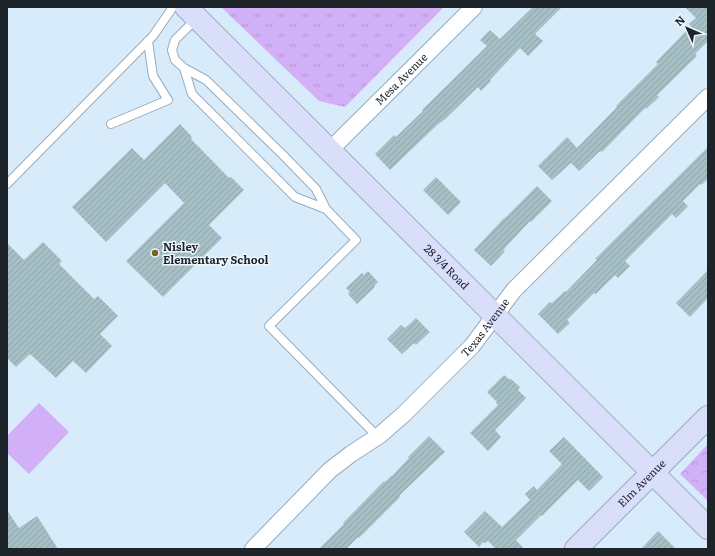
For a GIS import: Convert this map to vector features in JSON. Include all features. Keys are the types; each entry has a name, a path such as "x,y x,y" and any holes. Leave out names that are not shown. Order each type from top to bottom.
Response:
{"street":[{"name":"Mesa Avenue","path":"329,151 474,7"},
{"name":"28 3/4 Road","path":"191,13 708,528"},
{"name":"Texas Avenue","path":"253,549 330,470 378,437 404,414 472,346 514,290 708,97"},
{"name":"Elm Avenue","path":"576,549 708,417"}],"lane":[{"path":"7,184 153,36 173,7"},
{"path":"191,13 175,40 172,50 175,60 184,68 206,80 283,155 316,189 326,209 356,240 269,326 378,437"},
{"path":"111,124 168,100 153,76 148,41"},
{"path":"184,68 192,94 295,197 326,209"}],"green space":[{"path":"221,7 444,7 345,107 319,101"},
{"path":"39,403 69,432 29,474 7,453 7,436"},
{"path":"708,444 708,501 680,474"}],"building":[{"path":"533,7 562,7 535,34 543,41 528,56 520,48 481,91 478,87 390,170 375,154 394,135 396,137 423,111 422,110 487,46 480,40 490,30 500,39"},
{"path":"685,7 708,7 708,41 695,54 697,56 657,95 659,97 646,109 645,108 602,152 600,151 579,171 571,163 552,180 538,166 567,137 577,148 658,64 656,62 691,26 689,24 696,18"},
{"path":"180,124 192,137 191,139 229,178 231,177 244,190 209,225 222,238 163,297 126,261 184,203 165,183 106,242 72,207 132,148 144,160"},
{"path":"708,147 708,179 701,185 700,184 683,201 688,206 676,218 672,214 625,261 630,266 618,278 615,275 596,294 594,293 567,320 570,323 558,334 538,314 550,302 552,303 565,291 566,292 597,260 595,259"},
{"path":"436,177 461,202 448,215 423,190"},
{"path":"537,186 552,201 531,222 530,221 503,250 505,251 491,266 474,250"},
{"path":"43,242 62,261 59,264 94,299 98,296 118,316 100,334 112,346 86,373 73,361 56,378 30,354 16,367 7,358 7,243 24,260"},
{"path":"708,270 708,298 690,317 676,303"},
{"path":"368,271 378,282 374,286 375,287 357,304 348,294 350,292 346,288 362,273 364,275"},
{"path":"416,318 430,332 416,345 414,343 402,354 387,339 401,325 405,328"},
{"path":"504,375 520,387 518,390 526,398 495,430 501,437 488,451 470,433 498,405 487,392"},
{"path":"429,436 445,452 399,496 400,497 359,538 358,537 346,549 319,549 384,481 385,482 392,476"},
{"path":"564,437 603,477 589,491 578,480 516,540 524,549 496,549 488,541 485,543 483,542 479,547 464,532 485,511 502,527 530,500 525,494 534,486 537,490 562,464 549,451"},
{"path":"7,510 19,528 37,516 58,549 7,549"},
{"path":"658,531 676,549 641,549"}],"place":[{"name":"Nisley Elementary School","path":"155,253"}]}
